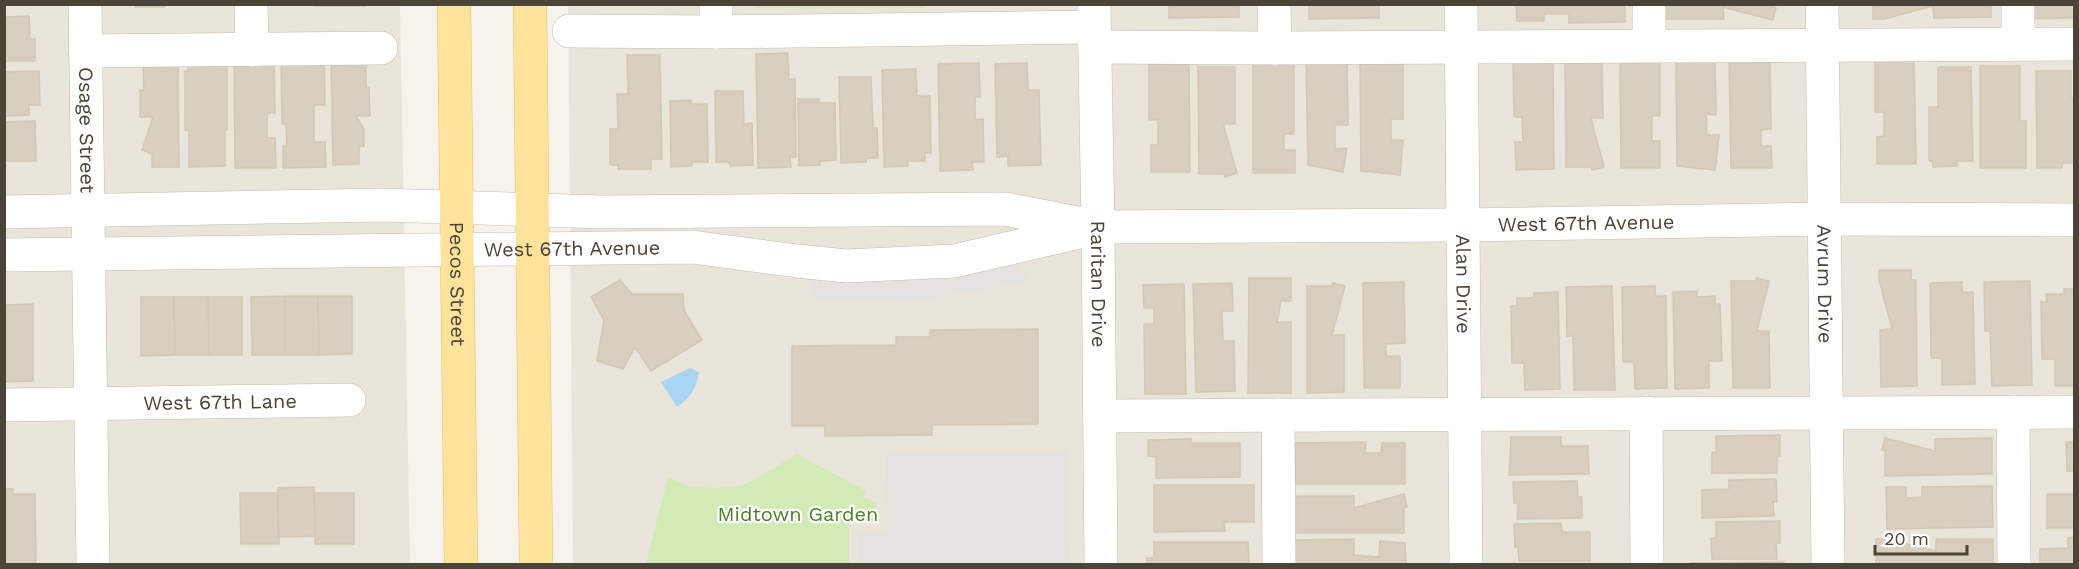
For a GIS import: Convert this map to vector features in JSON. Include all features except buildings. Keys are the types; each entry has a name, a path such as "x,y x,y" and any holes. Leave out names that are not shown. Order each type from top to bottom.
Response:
{"main road":[{"name":"Pecos Street","path":"454,4 461,564"},
{"path":"530,4 536,564"}],"street":[{"name":"Osage Street","path":"85,4 93,564"},
{"path":"251,4 252,50"},
{"path":"1274,4 1275,48"},
{"name":"Alan Drive","path":"1461,4 1466,564"},
{"path":"1649,4 1649,45"},
{"name":"Avrum Drive","path":"1822,4 1828,564"},
{"path":"2018,4 2018,43"},
{"path":"569,31 716,18 955,17 1094,26 1275,48 2074,44"},
{"name":"Raritan Drive","path":"1094,26 1101,564"},
{"path":"85,51 381,48"},
{"name":"West 67th Avenue","path":"4,212 382,205 602,212 1005,209 1098,227 1462,225 1825,219 2074,220"},
{"name":"West 67th Avenue","path":"4,255 693,246 846,266 954,261 1098,227"},
{"name":"West 67th Lane","path":"4,405 349,400"},
{"path":"2013,412 2014,564"},
{"path":"1100,416 2074,412"},
{"path":"1646,413 1647,564"},
{"path":"1278,415 1278,564"}],"shaded area":[{"path":"4,5 400,5 410,564 5,564"},
{"path":"568,5 2074,5 2074,564 573,564"},
{"path":"1014,258 1029,282 917,301 816,299 804,272"},
{"path":"1068,452 1070,564 858,564 858,533 887,532 886,453"}],"green space":[{"path":"752,5 928,5 925,8 756,8"},
{"name":"Midtown Garden","path":"797,454 866,491 863,497 876,503 877,521 849,523 849,564 646,564 668,477 691,487 741,486"}],"water":[{"path":"690,368 699,372 696,383 686,400 677,407 661,382"}]}
